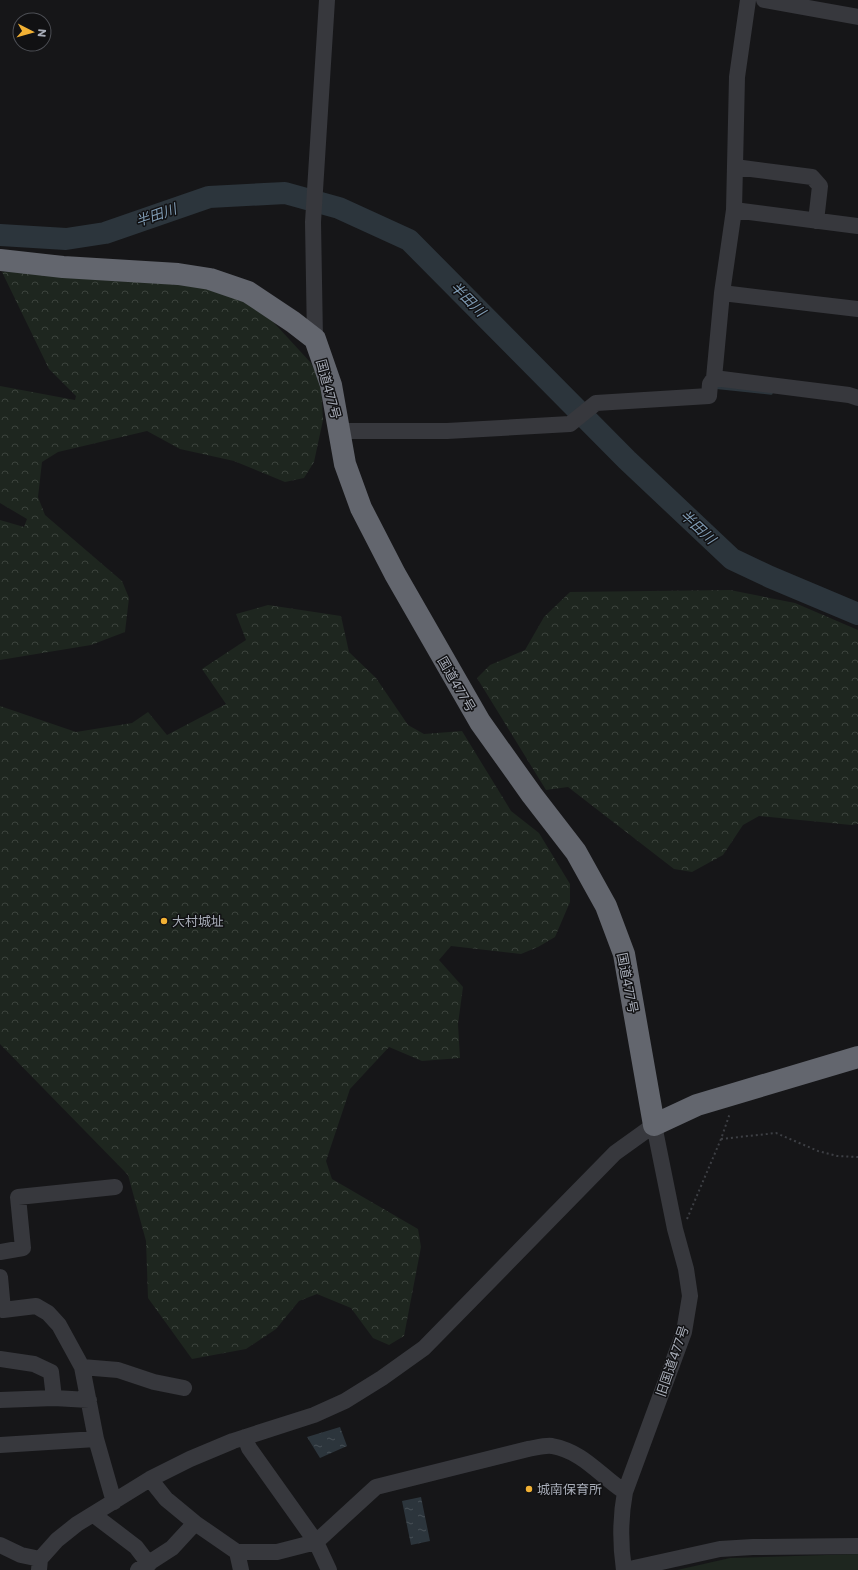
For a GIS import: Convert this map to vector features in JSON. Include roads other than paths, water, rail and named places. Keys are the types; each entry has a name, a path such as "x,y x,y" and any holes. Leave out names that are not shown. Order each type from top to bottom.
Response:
{"highway":[{"path":"0,260 63,267 178,274 210,279 248,292 293,322 315,339"},
{"name":"国道477号","path":"315,339 331,385 345,464 361,508 441,655 480,722 532,795 576,852 606,906 624,954 654,1125"},
{"path":"654,1125 696,1105 858,1056"}],"street":[{"path":"315,339 313,222 327,0"},
{"path":"339,431 447,431 570,424 596,403 709,396 710,384 714,378 722,293 734,210 738,77 748,0"},
{"path":"764,0 858,17"},
{"path":"735,167 812,177 820,186 816,221"},
{"path":"734,210 858,226"},
{"path":"722,293 858,309"},
{"path":"714,378 849,395 858,398"},
{"path":"0,1545 40,1565 57,1540 77,1524 94,1515 150,1479 190,1459 245,1437 314,1415 345,1401 382,1378 424,1348 614,1154 654,1125"},
{"name":"旧国道477号","path":"625,1570 620,1544 621,1518 625,1492 684,1332 690,1296 686,1269 675,1229 654,1125"},
{"path":"0,1252 23,1248 18,1197 115,1187"},
{"path":"0,1276 2,1310 36,1306 48,1312 59,1325 82,1366 96,1439 114,1502"},
{"path":"0,1358 34,1364 51,1372 54,1398"},
{"path":"82,1366 118,1370 154,1382 184,1388"},
{"path":"0,1400 54,1398 89,1400"},
{"path":"245,1437 249,1448 316,1542 329,1570"},
{"path":"0,1445 96,1439"},
{"path":"150,1479 166,1499 195,1523 237,1552 277,1552 316,1542 376,1487 528,1449 552,1446 581,1456 612,1484 625,1492"},
{"path":"94,1515 136,1547 143,1567 172,1548 195,1523"},
{"path":"625,1570 720,1549 753,1546 858,1546"},
{"path":"237,1552 241,1570"}],"water":[{"path":"340,1427 347,1446 320,1458 307,1437"},
{"path":"421,1497 430,1541 411,1545 402,1501"}],"waterway":[{"name":"半田川","path":"0,235 66,239 105,233 209,197 285,193 339,208 409,240 627,460 732,559 770,577 858,614"},
{"path":"714,387 771,393"}],"place":[{"name":"大村城址","path":"164,921"},
{"name":"城南保育所","path":"529,1489"}]}
